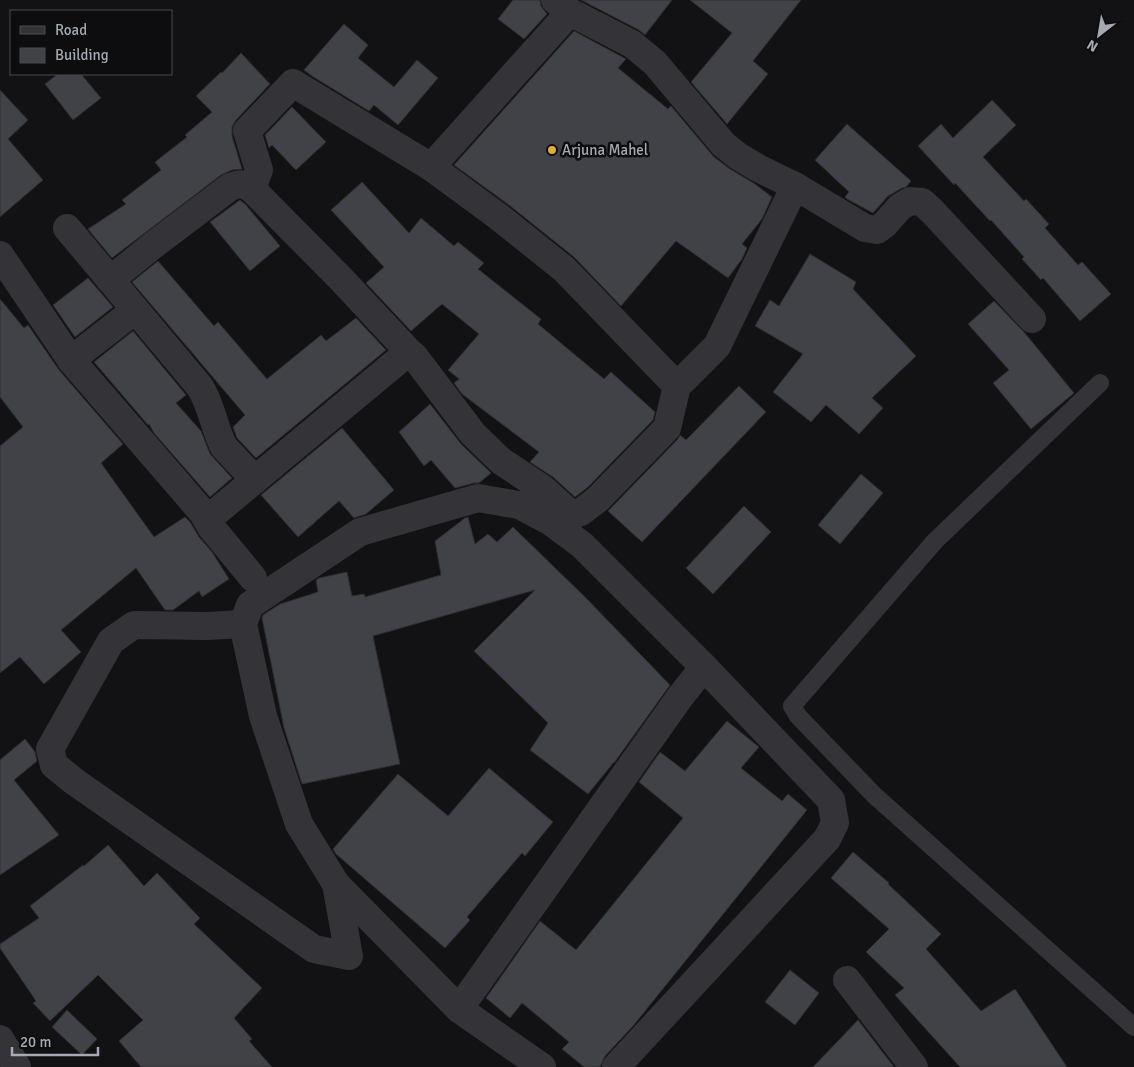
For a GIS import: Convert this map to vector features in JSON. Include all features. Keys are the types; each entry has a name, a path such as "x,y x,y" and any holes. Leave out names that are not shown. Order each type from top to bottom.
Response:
{"street":[{"path":"431,167 563,6 632,44 655,63 724,145 738,156 795,186 865,228 877,230 900,207 910,201 922,202 1032,319"},
{"path":"252,189 260,170 247,130 293,83 431,167 499,217 564,269 677,386"},
{"path":"110,280 230,187 244,184 252,189 342,280 410,354 414,356 473,434 501,461 543,489 572,515 581,512 598,499 667,428 677,386 716,346 795,186"},
{"path":"67,228 200,387 209,403 224,447 255,480"},
{"path":"0,256 72,360 207,519 211,527 253,578"},
{"path":"72,360 135,310"},
{"path":"207,519 405,355 410,354"},
{"path":"542,1067 459,1009 336,884 299,824 263,716 243,624 250,605 360,532 478,498 518,505 551,522 582,544 704,667 831,800 834,823 826,838 616,1067"},
{"path":"243,624 208,626 134,625 111,641 50,749 54,766 314,949 349,956 336,884"},
{"path":"459,1009 704,667"},
{"path":"847,980 914,1067"},
{"path":"0,1039 17,1067"}],"lane":[{"path":"1100,383 935,541 792,706 798,716 878,799 1134,1027"}],"building":[{"path":"513,0 540,0 541,6 547,14 524,39 498,19"},
{"path":"581,0 672,0 645,35 639,30"},
{"path":"690,0 801,0 753,61 768,74 727,124 691,82 732,33"},
{"path":"344,24 368,45 358,58 394,87 417,60 438,78 398,125 374,105 369,111 304,70"},
{"path":"574,31 626,59 618,68 668,109 671,106 714,157 772,197 762,219 742,244 747,248 742,259 728,278 676,241 621,306 574,257 509,205 454,165"},
{"path":"241,53 270,84 236,120 232,127 232,136 242,169 232,170 221,175 112,258 88,229 126,204 122,200 161,170 155,162 187,137 185,135 212,112 196,96"},
{"path":"57,75 82,75 101,98 73,120 45,84"},
{"path":"0,90 28,120 8,139 43,180 0,217"},
{"path":"992,100 1016,125 983,157 1024,201 1026,199 1049,224 1045,228 1078,265 1082,262 1111,294 1080,321 1043,278 1041,280 1022,259 1024,257 991,220 955,183 954,185 918,146 941,124 953,138"},
{"path":"292,107 326,142 296,170 272,145 269,148 265,135"},
{"path":"847,124 911,181 906,187 888,196 873,213 847,199 845,197 849,192 815,160"},
{"path":"362,182 409,233 421,218 454,246 458,242 484,263 478,269 541,319 538,324 604,379 611,372 655,412 653,420 588,487 575,497 553,477 530,462 539,452 462,394 454,383 459,379 448,370 479,334 442,304 411,331 366,283 384,267 331,210"},
{"path":"240,200 280,246 250,271 210,222"},
{"path":"810,254 856,282 853,289 916,356 872,398 883,408 859,434 826,405 811,422 773,392 803,354 755,326 770,300 779,306"},
{"path":"158,261 214,326 218,322 267,379 321,335 326,341 356,318 386,350 256,458 237,438 233,427 245,415 132,282"},
{"path":"88,278 113,307 75,337 53,305"},
{"path":"0,299 24,328 28,325 59,370 123,444 101,463 154,537 185,517 212,552 229,579 202,597 199,591 173,610 165,610 136,568 61,630 81,652 44,684 20,657 0,673 0,446 23,427 0,397"},
{"path":"994,301 1024,332 1074,393 1031,429 993,383 1009,370 968,324"},
{"path":"133,331 186,395 176,403 201,431 210,454 232,478 210,497 94,362"},
{"path":"739,386 766,412 642,542 608,511 680,435 686,440"},
{"path":"430,404 461,444 491,473 479,483 455,488 431,460 424,466 399,432"},
{"path":"342,428 394,490 366,514 354,518 339,501 298,537 261,495"},
{"path":"861,474 883,493 840,544 818,525"},
{"path":"744,506 771,532 713,594 686,568"},
{"path":"468,517 475,544 488,534 497,542 513,527 586,598 670,685 614,763 588,794 530,750 548,723 474,651 535,590 373,636 400,764 302,784 284,728 262,618 263,615 280,604 318,592 316,580 319,578 347,572 352,596 364,594 365,597 441,575 435,541"},
{"path":"727,721 759,747 741,768 782,801 788,794 807,810 633,1026 605,1056 600,1067 584,1067 562,1049 569,1042 522,1003 510,1018 486,998 540,921 576,950 683,818 639,782 660,752 685,771"},
{"path":"25,739 35,752 37,761 14,780 59,835 0,875 0,760"},
{"path":"489,768 553,822 525,856 522,853 467,917 470,920 445,948 336,854 333,849 398,774 448,816"},
{"path":"108,845 144,886 157,873 200,918 194,924 262,988 234,1018 252,1039 249,1041 272,1067 141,1067 119,1041 143,1020 98,975 50,1021 33,1003 36,1001 0,948 0,944 39,918 30,906 84,866"},
{"path":"853,852 889,883 941,934 926,949 981,1011 1015,989 1067,1067 960,1067 895,995 904,988 866,952 889,929 831,878"},
{"path":"790,970 819,993 795,1025 765,1002"},
{"path":"67,1010 97,1039 82,1055 52,1027"},
{"path":"858,1020 894,1067 813,1067"}],"place":[{"name":"Arjuna Mahel","path":"552,150"}]}
